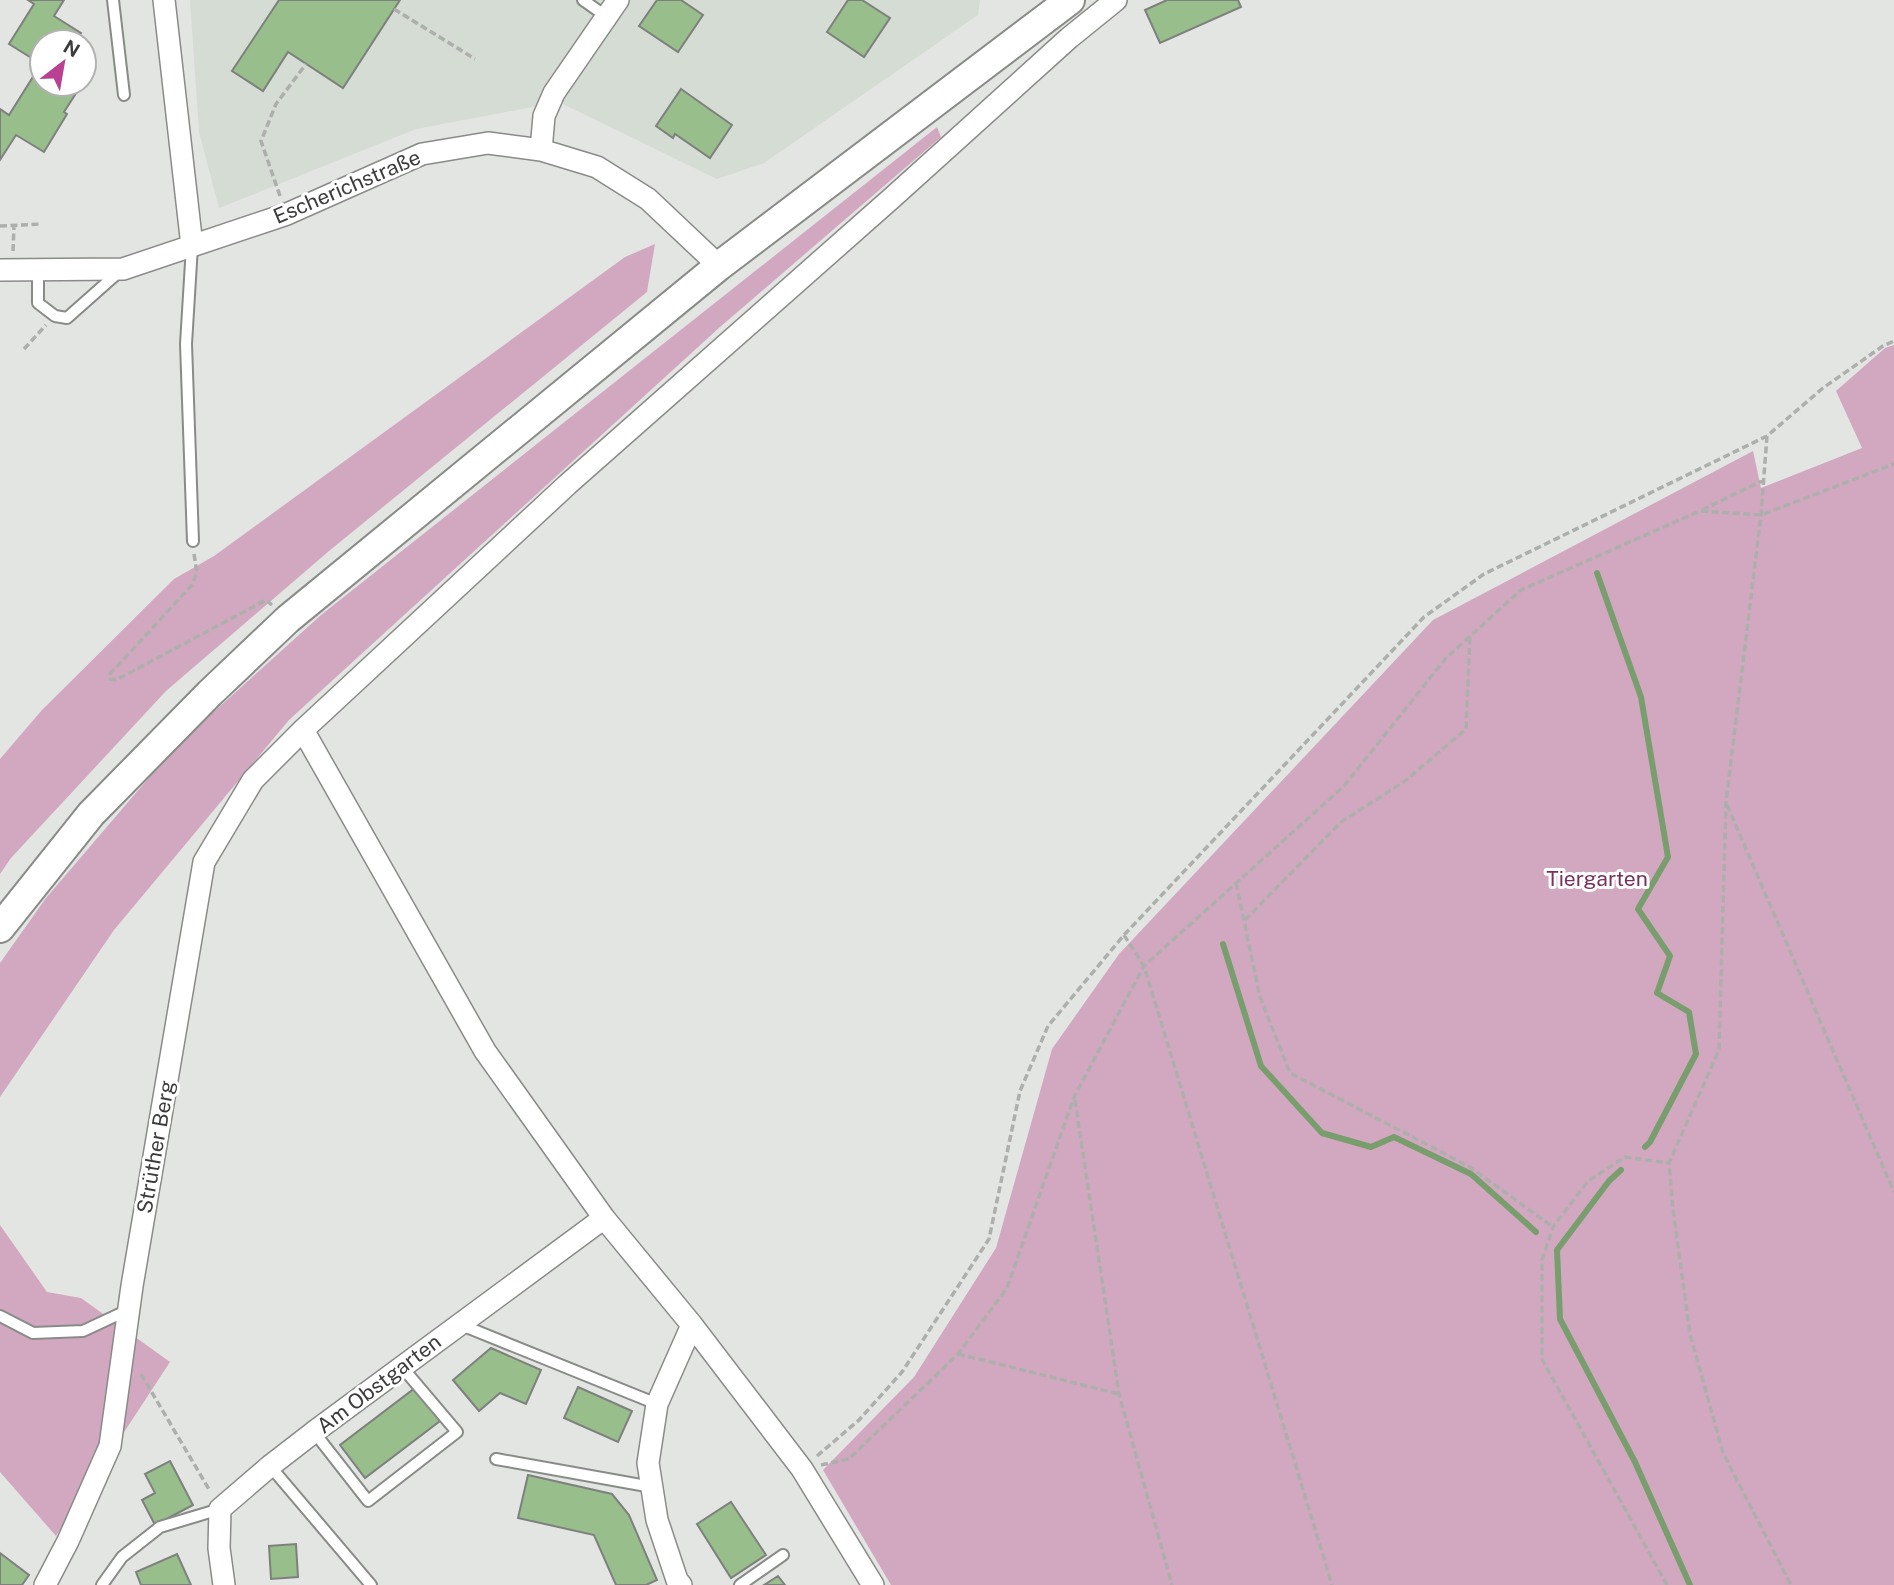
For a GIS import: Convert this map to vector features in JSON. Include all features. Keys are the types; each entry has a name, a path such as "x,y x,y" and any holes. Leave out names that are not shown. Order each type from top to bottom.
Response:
{"main road":[{"path":"0,928 91,814 210,693 288,620 719,266 1070,0"}],"street":[{"path":"164,0 192,246"},
{"name":"Strüther Berg","path":"46,1585 110,1446 128,1310 204,862 253,780 303,730 568,484 1069,38 1116,0"},
{"path":"541,150 544,116 554,93 613,8"},
{"name":"Escherichstraße","path":"0,270 123,268 287,214 422,154 488,143 541,150 597,167 648,199 719,266"},
{"path":"303,730 485,1051 604,1218 692,1325 802,1469 873,1585"},
{"name":"Am Obstgarten","path":"220,1509 314,1432 604,1218"},
{"path":"681,1585 657,1520 648,1462 657,1404 692,1325"},
{"path":"220,1509 219,1548 225,1585"}],"lane":[{"path":"113,0 124,95"},
{"path":"583,0 613,8"},
{"path":"192,246 186,344 193,541"},
{"path":"38,270 38,303 55,316 67,318 123,268"},
{"path":"0,1316 33,1333 83,1331 128,1310"},
{"path":"459,1324 657,1404"},
{"path":"314,1432 368,1501 457,1432 402,1367"},
{"path":"496,1459 652,1487"},
{"path":"270,1466 371,1585"},
{"path":"102,1585 122,1557 160,1527 220,1509"},
{"path":"740,1585 783,1555"}],"path":[{"path":"394,9 475,59"},
{"path":"287,214 261,141 276,104 306,64"},
{"path":"0,226 41,224"},
{"path":"24,349 55,316"},
{"path":"802,1469 859,1420 902,1372 989,1239 1020,1091 1048,1026 1124,935 1424,617 1484,574 1767,436 1823,388 1894,341"},
{"path":"1767,436 1761,515 1726,802 1719,1050 1669,1163 1672,1209 1690,1334 1723,1453 1791,1585"},
{"path":"1700,511 1761,515 1894,464"},
{"path":"802,1469 849,1459 958,1354 1007,1288 1074,1097 1144,966 1344,786 1446,658 1521,590 1764,480"},
{"path":"193,541 197,573 192,585 110,674 110,679 116,680 266,600 275,607"},
{"path":"1244,921 1341,822 1405,781 1466,729 1470,636"},
{"path":"1726,802 1894,1192"},
{"path":"1236,883 1260,997 1290,1073 1470,1167 1553,1227"},
{"path":"1124,935 1144,966 1332,1585"},
{"path":"1074,1097 1119,1394 1172,1585"},
{"path":"1667,1585 1542,1359 1542,1259 1553,1227 1588,1181 1625,1157 1669,1163"},
{"path":"123,1346 140,1350 141,1375 220,1509"},
{"path":"958,1354 1119,1394"}],"shaded area":[{"path":"190,0 980,0 978,15 764,163 717,179 559,102 416,129 219,208 199,132"}],"green space":[{"path":"937,127 941,137 720,327 289,720 114,930 0,1097 0,963 46,898 176,746 321,615"},
{"path":"655,244 647,292 329,551 166,691 11,858 0,874 0,759 42,710 174,579 214,556 625,257"},
{"name":"Tiergarten","path":"1894,345 1894,1585 891,1585 823,1470 914,1377 996,1248 1052,1049 1119,954 1433,620 1753,451 1761,488 1862,448 1836,391 1885,348"},
{"path":"0,1225 47,1292 81,1298 170,1362 56,1536 0,1472"}],"building":[{"path":"28,0 64,0 54,16 73,28 28,28 28,56 9,44 34,4"},
{"path":"279,0 400,0 343,88 288,52 263,91 232,71"},
{"path":"657,0 681,0 703,15 678,52 639,26"},
{"path":"848,0 862,0 890,18 864,57 827,32"},
{"path":"1167,0 1238,0 1241,7 1160,43 1145,10"},
{"path":"28,85 28,98 73,98 64,112 67,114 44,152 16,135 0,160 0,109 9,115"},
{"path":"681,89 732,125 710,158 675,134 673,138 656,126"},
{"path":"491,1348 541,1370 526,1404 500,1393 479,1411 453,1380"},
{"path":"578,1387 632,1411 618,1442 564,1418"},
{"path":"415,1388 440,1421 365,1478 340,1445"},
{"path":"170,1461 193,1505 155,1525 142,1500 155,1493 145,1474"},
{"path":"528,1475 612,1494 629,1515 657,1580 646,1585 616,1585 594,1535 518,1518"},
{"path":"731,1502 766,1555 731,1578 697,1524"},
{"path":"296,1544 298,1577 271,1579 269,1546"},
{"path":"0,1553 29,1575 22,1585 0,1585"},
{"path":"177,1554 191,1585 141,1585 136,1572"},
{"path":"778,1576 785,1585 764,1585"}],"waterway":[{"path":"1597,573 1641,697 1668,857 1638,909 1670,956 1657,993 1689,1012 1696,1054 1645,1147"},
{"path":"1223,944 1261,1066 1322,1133 1371,1147 1394,1137 1471,1174 1536,1232"},
{"path":"1621,1170 1609,1181 1557,1250 1560,1319 1635,1462 1690,1585"}]}
